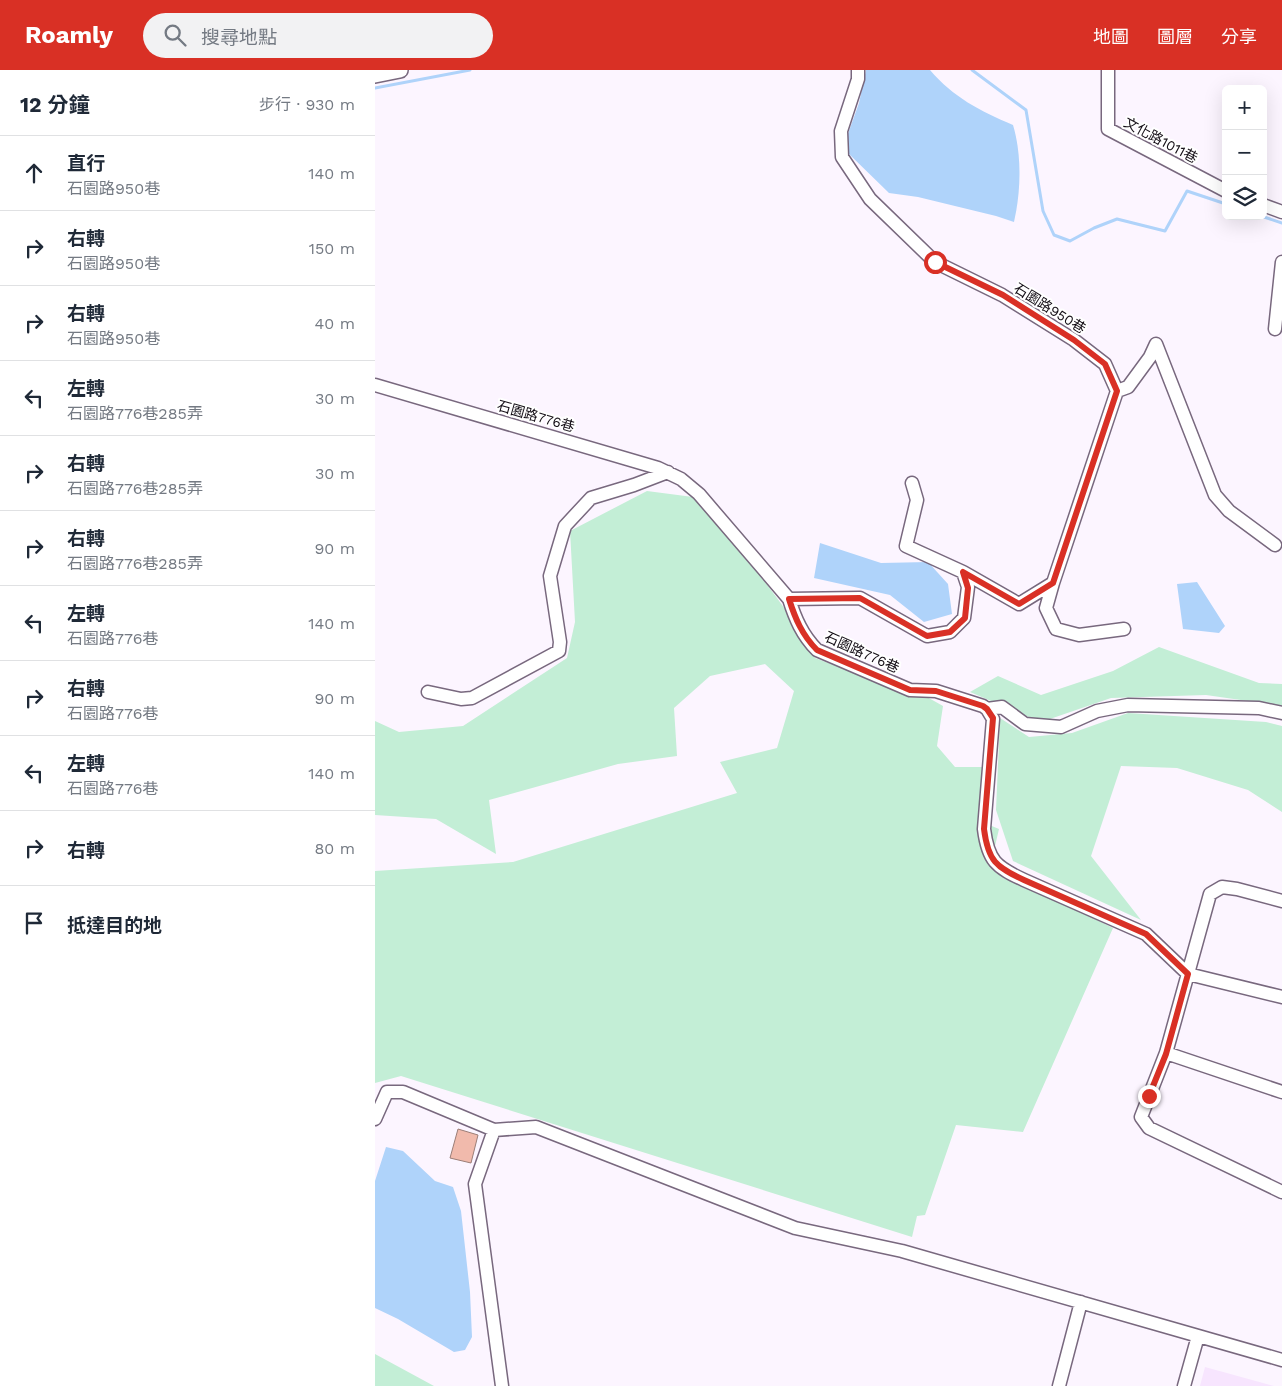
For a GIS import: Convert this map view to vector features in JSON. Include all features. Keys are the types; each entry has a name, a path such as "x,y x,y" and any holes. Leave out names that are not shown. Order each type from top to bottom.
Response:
{"main road":[{"path":"375,75 399,70"}],"lane":[{"name":"石園路950巷","path":"858,70 858,79 841,131 842,157 870,199 935,262 1003,295 1074,340 1105,364 1117,391"},
{"name":"文化路1011巷","path":"1109,70 1108,130 1222,189"},
{"path":"1267,206 1282,212"},
{"path":"1275,329 1282,262"},
{"path":"1124,629 1079,635 1056,629 1046,608 1117,391 1128,387 1150,357 1156,344 1215,495 1229,511 1275,546"},
{"name":"石園路776巷","path":"375,385 658,468 681,478 699,494 789,599 799,626 817,650 910,690 936,691 953,695 987,709 1002,707 1025,724 1061,727 1097,711 1128,704 1259,708 1282,713"},
{"path":"428,692 461,699 472,698 559,651 561,642 550,576 565,526 591,498 634,486 668,472"},
{"path":"912,483 917,500 907,546 963,572 1019,604 1053,583"},
{"path":"789,599 860,598 927,636 950,632 965,618 968,588 963,572"},
{"path":"987,709 993,718 984,829 986,845 993,860 1006,872 1146,934 1188,974 1282,997"},
{"path":"1282,901 1222,887 1210,894 1166,1054 1141,1117 1149,1128 1282,1192"},
{"path":"1166,1054 1282,1092"},
{"path":"375,1119 387,1092 403,1092 494,1130 536,1127 795,1228 902,1251 1282,1360"},
{"path":"494,1130 475,1184 502,1386"},
{"path":"1059,1386 1081,1302"},
{"path":"1184,1386 1198,1336"}],"shaded area":[{"path":"1205,1367 1274,1386 1200,1386"}],"green space":[{"path":"647,491 693,497 749,560 785,609 815,658 927,697 943,706 937,746 955,767 985,767 982,822 999,829 992,859 1000,872 1113,928 1023,1132 956,1125 925,1215 917,1216 912,1237 401,1076 375,1083 375,871 513,862 737,793 720,762 777,748 794,691 765,664 710,676 674,708 677,756 618,764 489,800 496,854 436,819 375,815 375,721 399,732 463,726 567,658 575,622 570,531"},
{"path":"1159,647 1259,683 1282,684 1282,706 1206,695 1111,698 1047,720 1031,718 970,692 998,676 1041,695 1113,671"},
{"path":"1128,713 1266,722 1282,726 1282,812 1248,790 1177,768 1121,766 1091,856 1141,920 1013,861 996,810 1000,718 1029,737 1072,733"},
{"path":"375,1354 434,1386 375,1386"}],"water":[{"path":"866,70 930,70 958,96 1013,125 1019,161 1018,198 1014,222 918,197 889,193 849,154 845,142 859,103"},
{"path":"820,543 881,563 928,562 948,584 952,614 924,622 890,595 814,578"},
{"path":"1197,582 1225,626 1219,633 1183,629 1177,584"},
{"path":"386,1147 403,1151 435,1181 453,1187 461,1211 470,1292 472,1337 465,1350 454,1352 398,1319 375,1308 375,1181"}],"building":[{"path":"458,1129 478,1135 471,1163 450,1158"}],"waterway":[{"path":"375,88 470,70"},
{"path":"972,70 1026,110 1043,211 1054,235 1070,241 1094,228 1117,219 1165,231 1187,191 1222,203"},
{"path":"1267,218 1282,223"}],"route":[{"path":"935,262 1003,295 1074,340 1105,364 1117,391 1053,583 1019,604 963,572 968,588 965,618 950,632 927,636 860,598 789,599 795,619 807,639 817,650 910,690 936,691 953,695 987,709 993,718 984,829 986,845 993,860 1006,872 1146,934 1188,974 1166,1054 1149,1096"}]}
